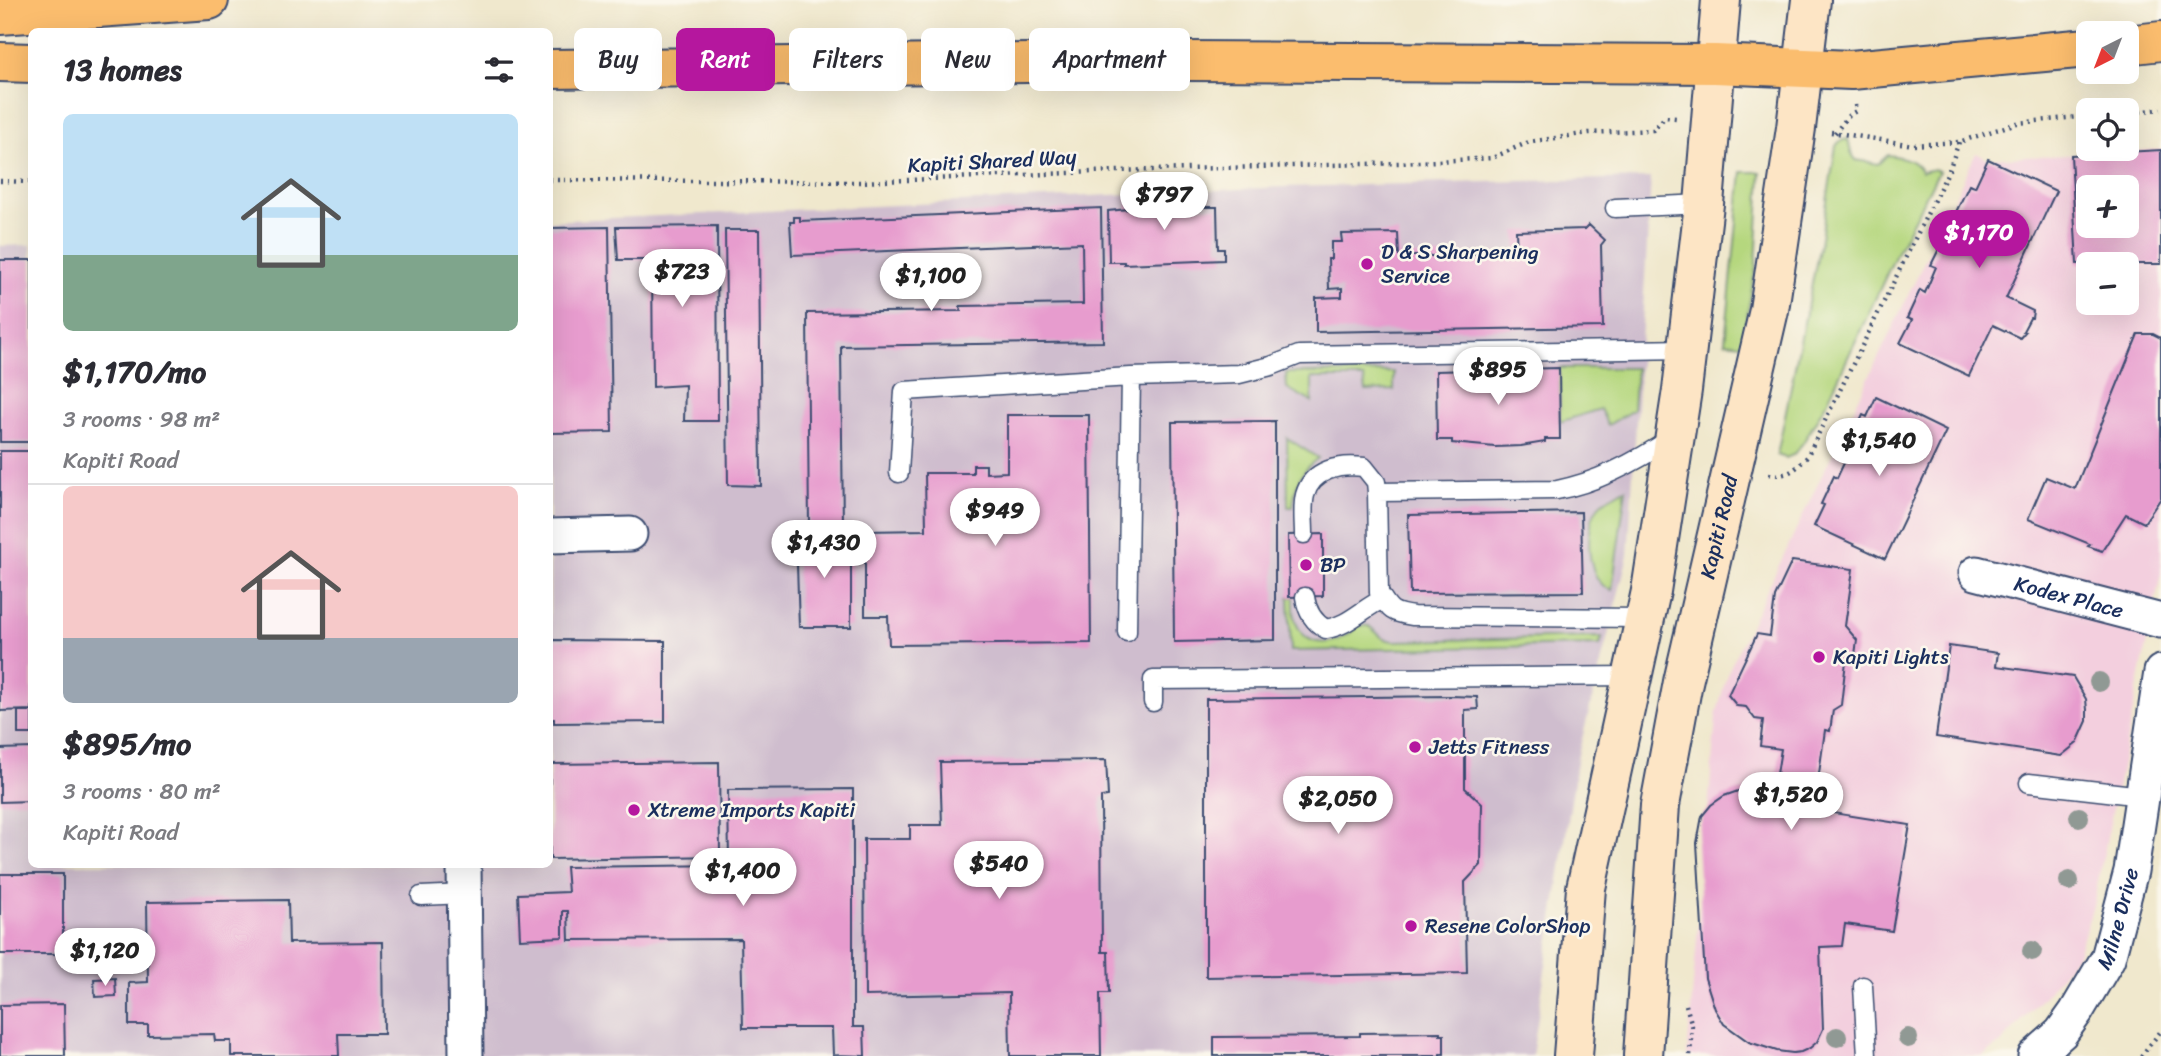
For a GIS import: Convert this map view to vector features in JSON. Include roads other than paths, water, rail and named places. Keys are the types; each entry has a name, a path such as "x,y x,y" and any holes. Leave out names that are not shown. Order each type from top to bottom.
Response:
{"highway":[{"path":"0,15 209,0"},
{"path":"2139,44 2161,41"},
{"path":"553,69 1184,61 1715,64 1804,70 1862,70 2076,49"},
{"path":"0,62 28,63"}],"main road":[{"path":"1573,1056 1586,888 1645,618 1688,349 1704,204 1721,0"},
{"name":"Kapiti Road","path":"1643,1056 1660,805 1683,682 1769,310 1804,70 1811,0"}],"street":[{"path":"553,536 630,534"},
{"name":"Kodex Place","path":"1976,573 2161,621"},
{"name":"Milne Drive","path":"2035,1056 2061,1033 2108,958 2130,872 2161,672"},
{"path":"464,879 466,1056"}],"lane":[{"path":"1615,208 1704,204"},
{"path":"900,472 904,391 1131,377 1239,374 1299,355 1688,349"},
{"path":"1127,632 1131,377"},
{"path":"1377,492 1557,491 1624,467 1675,435"},
{"path":"1304,534 1305,496 1311,483 1323,472 1337,466 1364,467 1376,482 1379,593 1395,613 1413,616 1645,618"},
{"path":"1306,597 1311,615 1317,624 1326,629 1347,622 1383,599"},
{"path":"1153,702 1153,680 1633,676"},
{"path":"2029,783 2142,796"},
{"path":"421,896 464,879"},
{"path":"1863,986 1867,1056"}],"place":[{"name":"D & S Sharpening Service","path":"1367,264"},
{"name":"BP","path":"1306,565"},
{"name":"Kapiti Lights","path":"1819,657"},
{"name":"Jetts Fitness","path":"1415,747"},
{"name":"Xtreme Imports Kapiti","path":"634,810"},
{"name":"Resene ColorShop","path":"1411,926"}]}
